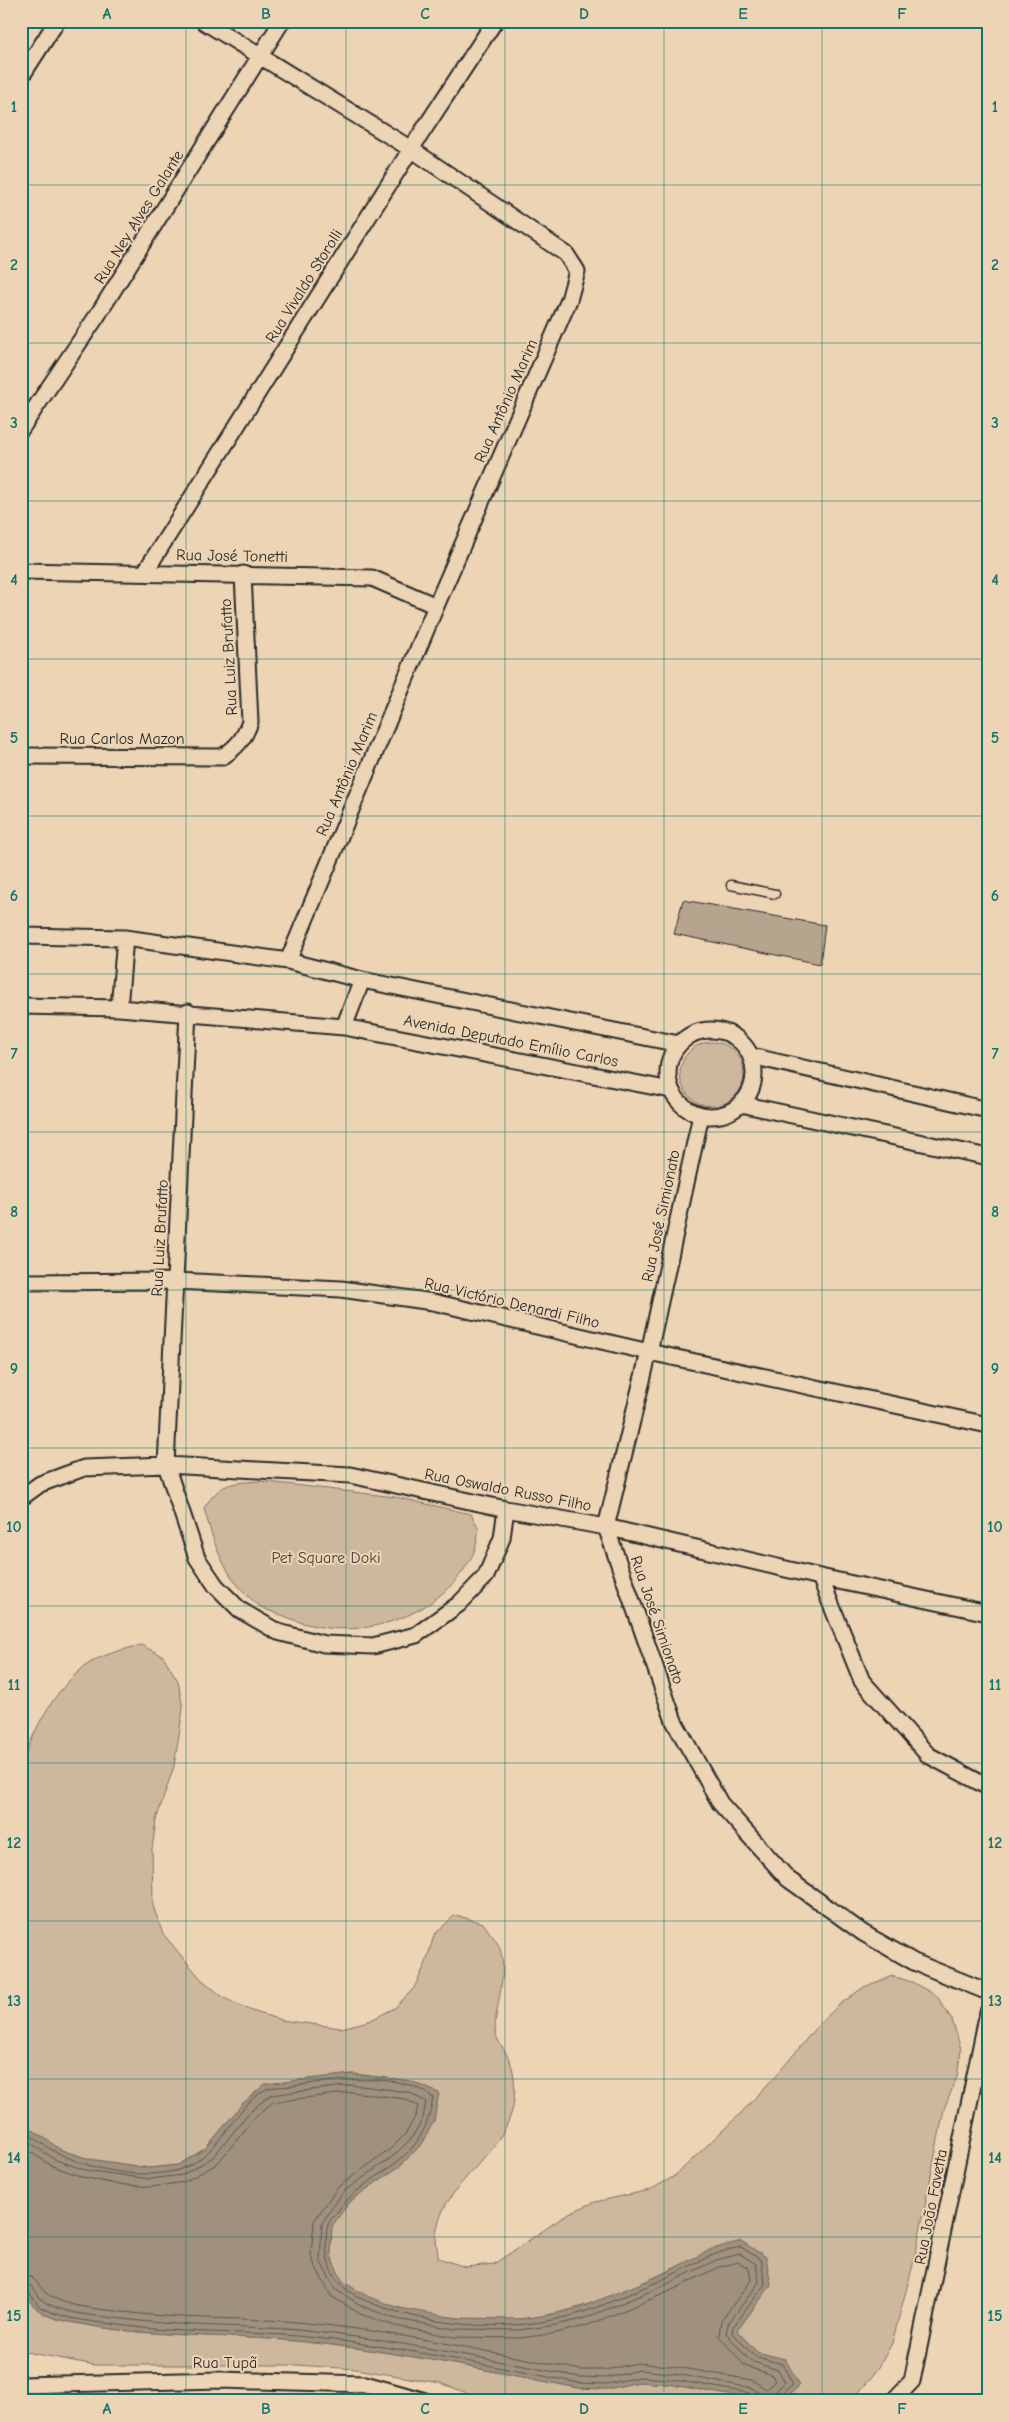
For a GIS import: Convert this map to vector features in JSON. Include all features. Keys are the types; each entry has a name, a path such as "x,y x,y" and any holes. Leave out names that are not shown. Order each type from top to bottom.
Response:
{"street":[{"path":"21,77 57,21"},
{"name":"Rua Antônio Marim","path":"203,21 411,149 566,254 577,271 569,300 436,606 288,961"},
{"name":"Rua Ney Alves Galante","path":"21,428 97,316 282,21"},
{"name":"Rua Vivaldo Storolli","path":"145,572 411,149 496,21"},
{"name":"Rua José Tonetti","path":"21,571 372,578 436,606"},
{"name":"Rua Luiz Brufatto","path":"222,757 244,739 250,722 242,574"},
{"name":"Rua Carlos Mazon","path":"21,756 222,757"},
{"name":"Avenida Deputado Emílio Carlos","path":"21,936 125,938 288,961 362,980 679,1044"},
{"path":"119,1008 125,938"},
{"path":"344,1027 362,980"},
{"name":"Avenida Deputado Emílio Carlos","path":"21,1006 119,1008 188,1012 344,1027 671,1090"},
{"name":"Rua Luiz Brufatto","path":"166,1465 188,1012"},
{"path":"719,1031 740,1041 751,1056 754,1069 753,1082 749,1094 741,1104 722,1114 701,1115 683,1106 671,1090 668,1066 679,1044 697,1033 719,1031"},
{"path":"751,1056 988,1110"},
{"path":"741,1104 988,1156"},
{"name":"Rua José Simionato","path":"701,1115 649,1352 606,1527 674,1721 720,1803 788,1879 863,1933 914,1962 988,1992"},
{"name":"Rua Victório Denardi Filho","path":"21,1282 176,1281 340,1288 433,1302 649,1352 988,1425"},
{"path":"166,1465 197,1558 216,1586 240,1610 278,1632 324,1644 373,1646 416,1635 459,1604 486,1576 502,1538 506,1509"},
{"name":"Rua Oswaldo Russo Filho","path":"21,1498 40,1484 84,1468 166,1465 350,1475 506,1509 606,1527 820,1577 988,1613"},
{"path":"820,1577 862,1681 928,1754 988,1787"},
{"name":"Rua João Favetta","path":"893,2401 912,2381 988,2012"},
{"name":"Rua Tupã","path":"21,2384 220,2380 365,2384 426,2401"}],"lane":[{"path":"731,885 776,894"}],"green space":[{"path":"706,1042 718,1042 735,1051 742,1062 744,1074 742,1086 735,1097 718,1106 706,1106 694,1101 685,1092 680,1080 680,1068 685,1056 694,1047"},
{"name":"Pet Square Doki","path":"260,1481 395,1497 471,1514 479,1529 474,1551 456,1579 438,1597 416,1611 392,1621 366,1627 340,1629 314,1626 289,1618 258,1605 237,1584 222,1561 204,1508 216,1493 228,1485"},
{"path":"141,1645 163,1656 178,1681 183,1709 174,1766 156,1820 152,1849 153,1906 163,1934 201,1979 224,1998 252,2011 281,2020 341,2028 369,2021 395,2008 414,1988 426,1963 434,1935 455,1915 483,1923 499,1946 503,1968 495,2032 513,2071 515,2091 512,2111 505,2128 496,2142 451,2196 443,2211 436,2232 438,2258 465,2267 494,2264 569,2213 595,2202 650,2190 675,2176 742,2112 781,2070 818,2025 839,2005 864,1987 892,1976 912,1982 937,1996 952,2020 961,2049 957,2077 944,2109 915,2257 892,2343 878,2369 852,2401 782,2401 800,2385 757,2352 737,2331 712,2249 620,2293 571,2309 521,2319 455,2318 404,2309 361,2294 345,2283 335,2269 332,2258 332,2226 337,2217 352,2200 400,2166 411,2081 353,2074 294,2081 243,2103 206,2148 178,2165 149,2168 89,2159 61,2150 36,2132 21,2125 21,1767 38,1726 62,1688 84,1667 97,1659"},
{"path":"21,2291 36,2308 51,2317 95,2326 152,2333 267,2339 332,2345 438,2361 579,2388 607,2389 639,2382 668,2384 762,2401 489,2401 440,2383 356,2369 296,2365 95,2365 21,2351"}],"water":[{"path":"353,2074 411,2081 439,2093 434,2121 420,2146 400,2166 351,2200 332,2226 330,2256 343,2282 369,2297 399,2308 456,2318 519,2319 579,2308 659,2276 712,2249 741,2241 766,2257 771,2285 737,2331 757,2352 785,2359 800,2385 782,2401 762,2401 668,2384 639,2382 607,2389 579,2388 438,2361 332,2345 267,2339 152,2333 95,2326 51,2317 36,2308 21,2291 21,2125 36,2132 61,2150 89,2159 149,2168 178,2165 206,2148 243,2103 265,2084"}],"building":[{"path":"683,900 825,925 820,964 674,934"}]}
